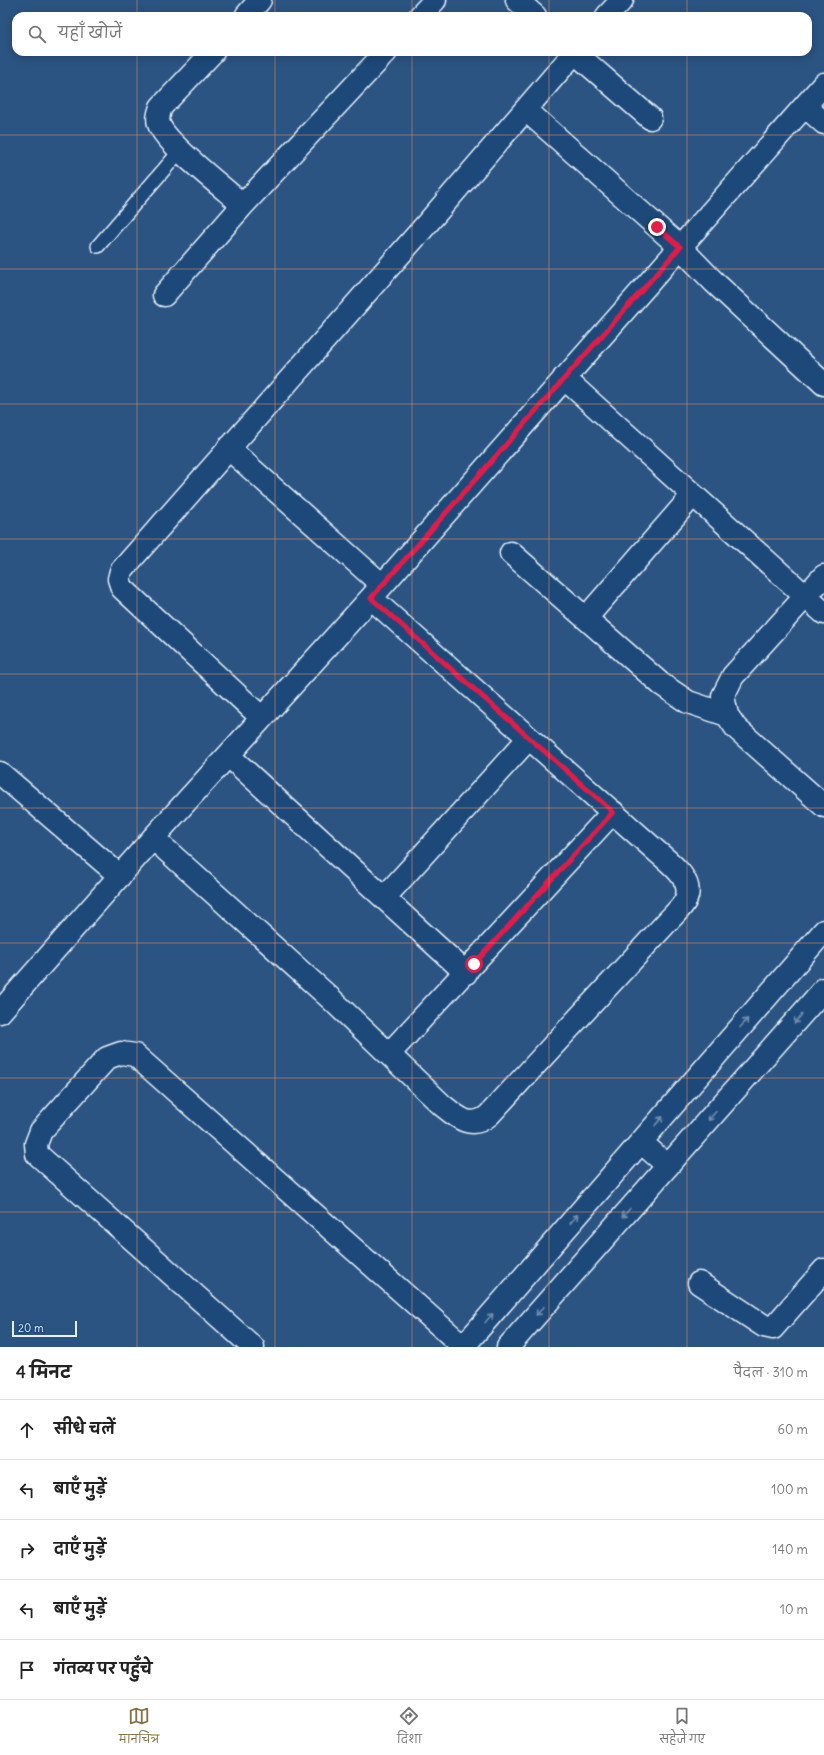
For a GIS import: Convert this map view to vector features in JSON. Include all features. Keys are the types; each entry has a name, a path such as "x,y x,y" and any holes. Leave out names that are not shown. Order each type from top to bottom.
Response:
{"street":[{"path":"250,12 260,0"},
{"path":"517,0 530,12"},
{"path":"611,12 622,0"},
{"path":"208,56 161,107 157,116 162,131 180,151 243,206"},
{"path":"164,295 243,206 382,56"},
{"path":"262,718 122,588 119,579 121,571 133,555 526,110 572,56"},
{"path":"580,56 650,118"},
{"path":"0,1012 153,838 230,756 824,84"},
{"path":"805,106 824,123"},
{"path":"526,110 680,247 714,282 824,384"},
{"path":"564,378 824,613"},
{"path":"153,838 389,1054 442,1105 457,1117 470,1122 481,1121 489,1114 531,1070 687,898 687,887 684,878 613,812 529,738 228,448"},
{"path":"586,618 693,495"},
{"path":"511,553 676,695 688,702 727,715"},
{"path":"824,576 733,676 723,696 727,715 736,728 824,806"},
{"path":"384,898 529,738"},
{"path":"230,756 466,973"},
{"path":"0,772 120,876"},
{"path":"389,1054 466,973 613,812"},
{"path":"253,1347 37,1154 36,1144 41,1131 108,1058 121,1053 135,1055 464,1347 824,931"},
{"path":"508,1347 824,989"},
{"path":"641,1142 668,1166"},
{"path":"699,1283 764,1326 773,1328 824,1270"}],"lane":[{"path":"98,246 180,151"}],"route":[{"path":"474,964 613,812 371,598 381,584 680,247 657,227"}]}
